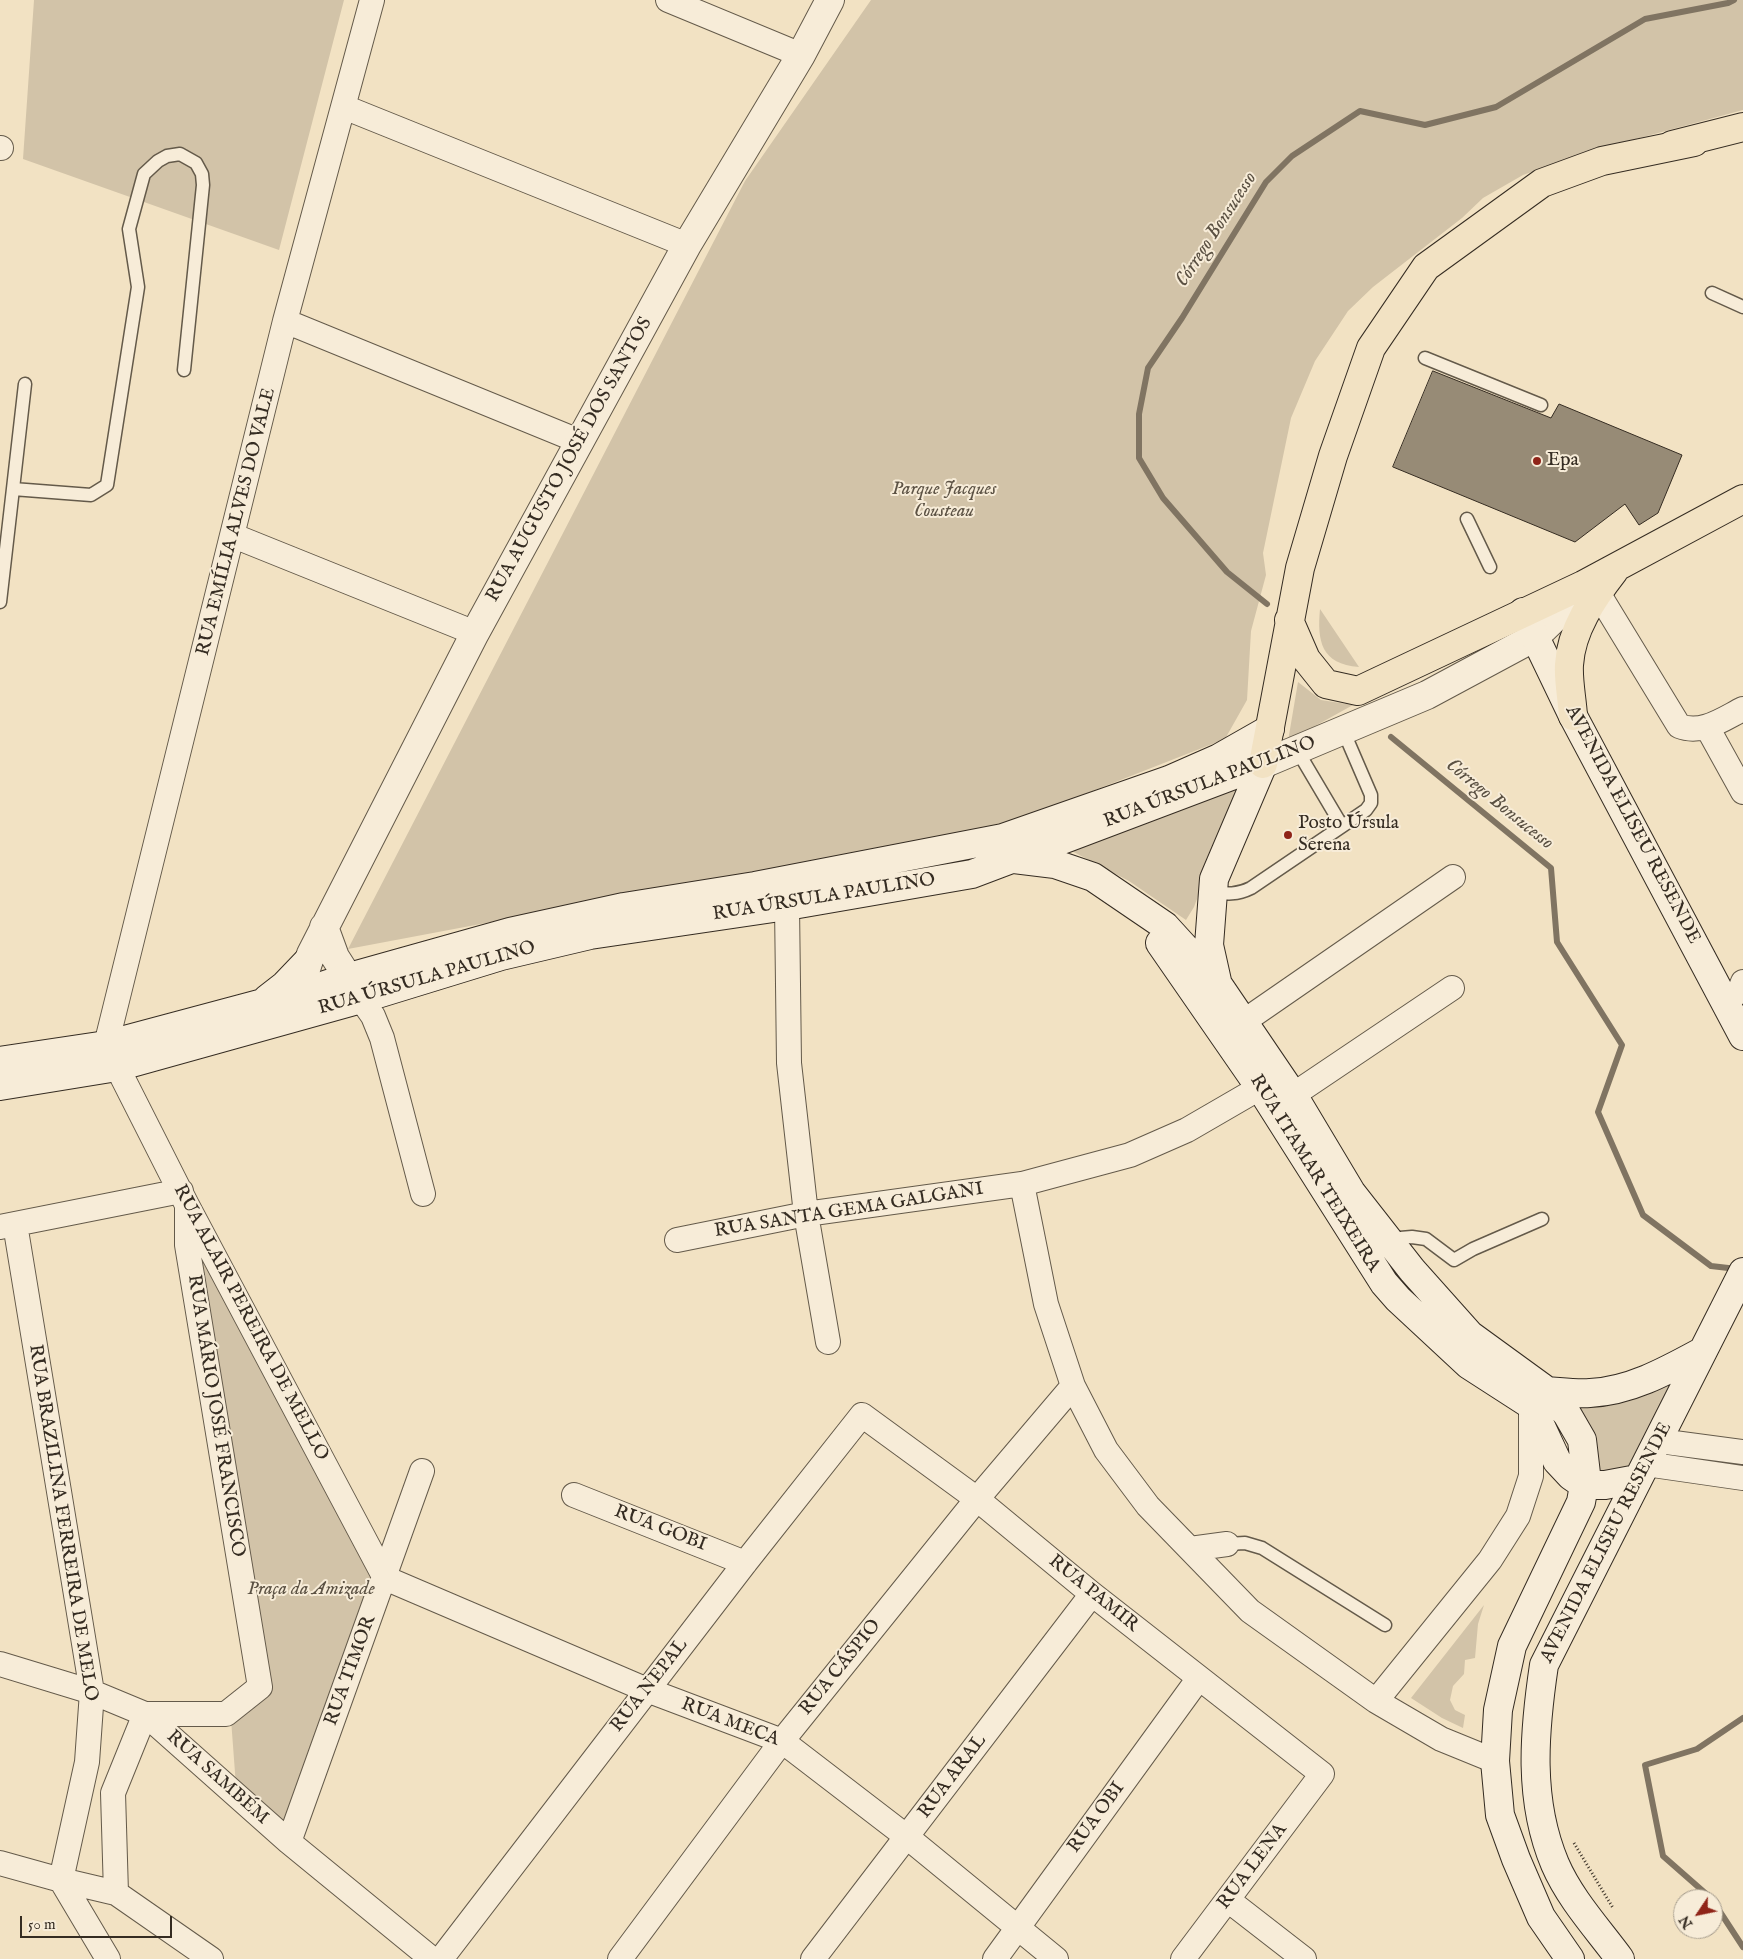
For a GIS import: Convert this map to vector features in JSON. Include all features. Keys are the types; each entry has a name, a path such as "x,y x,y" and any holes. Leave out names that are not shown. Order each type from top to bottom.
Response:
{"main road":[{"name":"RUA AUGUSTO JOSÉ DOS SANTOS","path":"307,1003 304,976 308,961 475,633 687,245 801,55 830,0"},
{"path":"1264,764 1300,568 1333,456 1371,348 1426,267 1542,184 1602,161 1743,127"},
{"path":"1672,145 1743,135"},
{"name":"RUA ÚRSULA PAULINO","path":"1289,620 1306,659 1326,684 1358,691 1523,612 1603,580 1743,499"},
{"path":"1573,716 1569,666 1573,641 1603,580"},
{"name":"RUA ÚRSULA PAULINO","path":"354,988 590,935 787,906 972,874 1264,764 1427,695 1536,637 1603,580"},
{"name":"AVENIDA ELISEU RESENDE","path":"1523,612 1573,716 1734,991 1743,1036"},
{"name":"RUA ÚRSULA PAULINO","path":"0,1086 307,1003 510,932 624,908 755,886 1003,838 1169,780 1219,758 1270,729"},
{"name":"RUA ITAMAR TEIXEIRA","path":"1217,983 1208,945 1214,879 1264,764"},
{"name":"RUA ITAMAR TEIXEIRA","path":"1014,859 1055,864 1093,878 1165,926 1217,983 1243,1022 1384,1283 1398,1300 1469,1365 1537,1392"},
{"name":"RUA ITAMAR TEIXEIRA","path":"1136,906 1278,1087 1351,1192 1412,1270 1470,1335 1537,1392"},
{"path":"324,927 335,957 354,988"},
{"path":"260,1004 285,985 308,961"},
{"name":"RUA ÚRSULA PAULINO","path":"0,1061 112,1056 260,1004 307,1003"},
{"name":"AVENIDA ELISEU RESENDE","path":"1620,1959 1569,1890 1555,1864 1543,1826 1534,1774 1536,1722 1544,1665 1743,1272"},
{"path":"1537,1392 1591,1393 1630,1385 1661,1374 1703,1351"},
{"name":"AVENIDA ELISEU RESENDE","path":"1537,1392 1568,1414 1582,1440 1586,1474 1578,1512 1512,1646 1498,1710 1495,1762 1500,1815 1516,1859 1541,1917 1570,1959"},
{"path":"1584,1485 1606,1485 1642,1471"}],"street":[{"name":"RUA EMÍLIA ALVES DO VALE","path":"112,1056 285,321 372,0"},
{"path":"668,0 801,55"},
{"path":"344,107 687,245"},
{"path":"285,321 581,442"},
{"path":"234,536 475,633"},
{"path":"1603,580 1679,726 1690,730 1707,727 1743,709"},
{"path":"1707,727 1743,792"},
{"path":"1243,1022 1453,877"},
{"path":"787,906 789,1063 806,1214 828,1342"},
{"path":"354,988 373,1016 382,1038 423,1194"},
{"name":"RUA SANTA GEMA GALGANI","path":"677,1240 806,1214 1022,1184 1130,1155 1278,1087 1452,988"},
{"name":"RUA ALAIR PEREIRA DE MELLO","path":"112,1056 184,1198 384,1578"},
{"path":"1022,1184 1046,1304 1073,1386 1106,1450 1148,1506 1250,1611 1376,1701 1441,1739 1495,1762"},
{"path":"7,1226 184,1198"},
{"name":"RUA MÁRIO JOSÉ FRANCISCO","path":"145,1714 226,1714 260,1687 187,1245 184,1198"},
{"name":"RUA BRAZILINA FERREIRA DE MELO","path":"7,1226 92,1692 88,1762 61,1880"},
{"name":"RUA CÁSPIO","path":"620,1959 782,1741 977,1499 1073,1386"},
{"path":"1376,1701 1490,1560 1518,1516 1531,1476 1537,1392"},
{"name":"RUA PAMIR","path":"862,1415 977,1499 1092,1594 1322,1774"},
{"name":"RUA NEPAL","path":"441,1959 745,1563 862,1415"},
{"path":"1659,1440 1743,1452"},
{"name":"RUA TIMOR","path":"289,1842 422,1471"},
{"path":"1642,1471 1743,1478"},
{"name":"RUA GOBI","path":"574,1496 745,1563"},
{"path":"1190,1549 1228,1544"},
{"name":"RUA MECA","path":"384,1578 647,1690 782,1741 907,1837 1056,1959"},
{"name":"RUA ARAL","path":"813,1959 1092,1594"},
{"path":"0,1664 92,1692 145,1714"},
{"name":"RUA OBI","path":"995,1959 1199,1678"},
{"name":"RUA SAMBÉM","path":"116,1893 113,1793 145,1714 289,1842 432,1959"},
{"name":"RUA LENA","path":"1183,1959 1322,1774"},
{"path":"0,1863 116,1893 211,1959"},
{"path":"61,1880 108,1959"},
{"path":"1228,1900 1304,1959"}],"lane":[{"path":"13,489 91,495 108,485 138,287 129,228 144,174 158,161 167,156 180,154 196,163 202,174 203,184 184,370"},
{"path":"1712,293 1743,307"},
{"path":"1425,358 1542,404"},
{"path":"0,602 25,384"},
{"path":"1467,519 1490,568"},
{"path":"1212,892 1240,893 1366,810 1371,803 1371,795 1343,730"},
{"path":"1297,750 1342,826"},
{"path":"1388,1239 1412,1237 1426,1239 1454,1260 1474,1249 1542,1219"},
{"path":"1228,1544 1246,1542 1262,1548 1385,1625"}],"path":[{"path":"1572,1838 1615,1911"}],"green space":[{"path":"34,0 344,0 279,250 23,159"},
{"name":"Parque Jacques Cousteau","path":"871,0 1743,0 1743,110 1588,152 1523,175 1483,198 1462,218 1373,287 1348,311 1315,361 1291,418 1263,553 1266,575 1251,631 1247,700 1225,739 1006,825 348,949 745,181"},
{"path":"1320,609 1359,667 1336,661 1324,649 1319,631"},
{"path":"1298,682 1321,700 1353,705 1288,741"},
{"path":"1240,783 1194,907 1186,920 1129,881 1066,848"},
{"name":"Praça da Amizade","path":"190,1218 377,1586 289,1830 236,1786 231,1719 266,1690"},
{"path":"1672,1381 1626,1472 1596,1471 1574,1399"},
{"path":"1484,1605 1478,1624 1475,1658 1465,1660 1464,1674 1453,1686 1450,1700 1455,1710 1465,1715 1463,1728 1442,1718 1411,1698"}],"building":[{"name":"Epa","path":"1433,371 1551,418 1559,404 1682,455 1658,513 1639,525 1625,504 1575,542 1393,467"}],"waterway":[{"name":"Córrego Bonsucesso","path":"1267,604 1227,572 1163,498 1139,458 1139,414 1148,368 1182,318 1266,182 1292,156 1360,111 1425,125 1496,107 1645,19 1728,3 1734,0"},
{"name":"Córrego Bonsucesso","path":"1391,737 1551,868 1557,942 1622,1045 1598,1112 1643,1215 1711,1266 1737,1269"},
{"name":"Córrego Bonsucesso","path":"1701,1889 1663,1856 1645,1765 1697,1749 1743,1718"},
{"name":"Córrego Bonsucesso","path":"1723,1916 1743,1947"}],"place":[{"name":"Epa","path":"1537,461"},
{"name":"Posto Úrsula Serena","path":"1288,835"}]}
